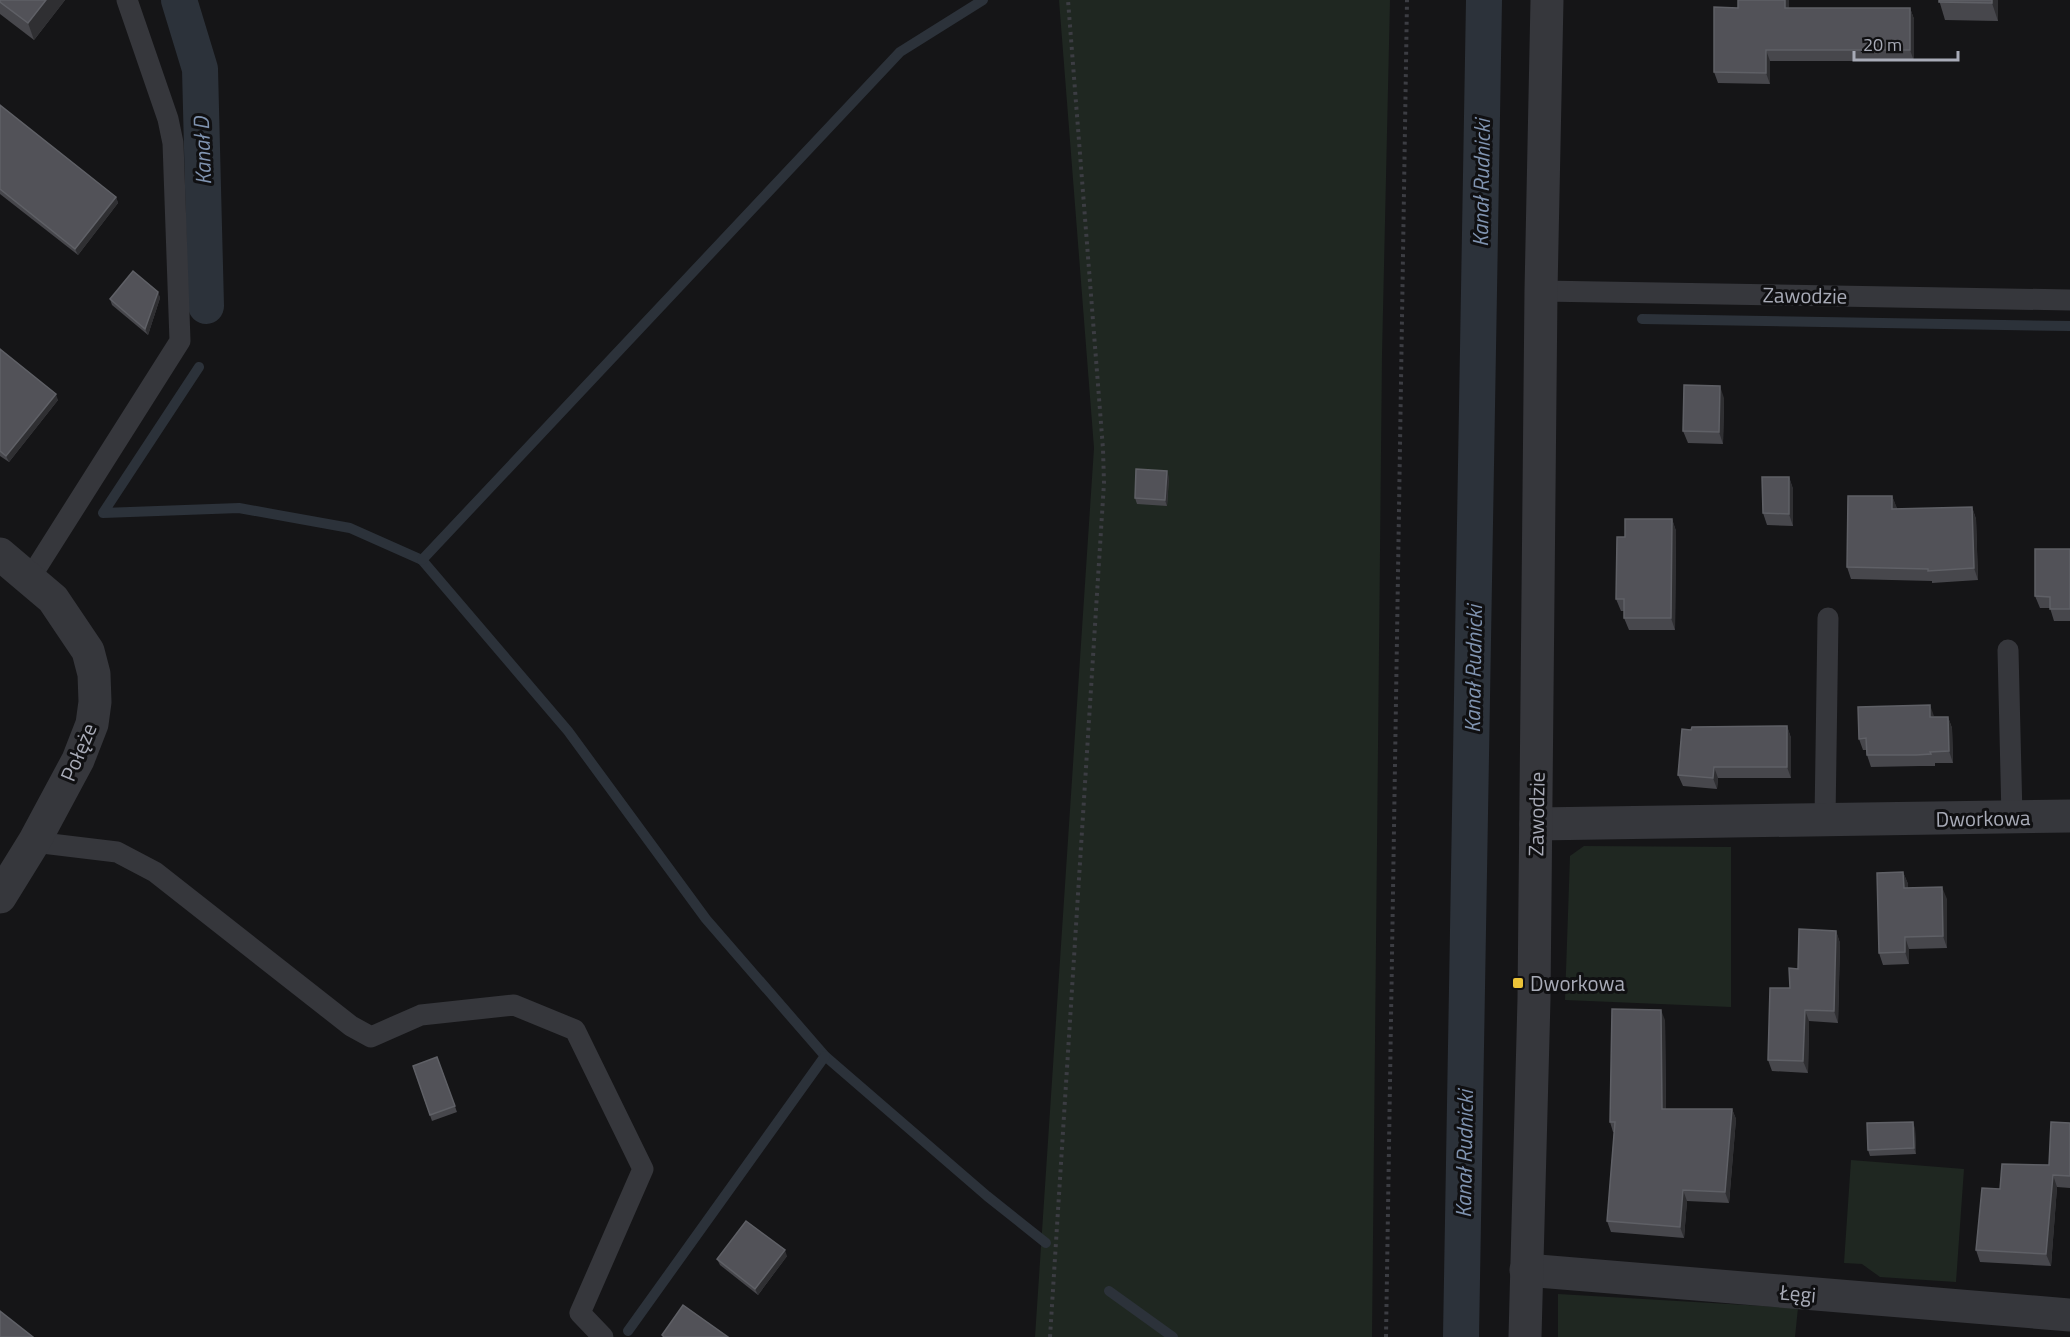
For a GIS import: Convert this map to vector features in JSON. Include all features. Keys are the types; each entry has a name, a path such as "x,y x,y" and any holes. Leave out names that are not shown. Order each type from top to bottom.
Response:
{"street":[{"name":"Zawodzie","path":"1525,1337 1536,824 1541,291 1547,0"},
{"name":"Połęże","path":"0,554 53,599 88,651 94,674 95,702 92,724 78,760 34,842 0,897"},
{"name":"Dworkowa","path":"1536,824 2070,816"},
{"name":"Łęgi","path":"1526,1270 2070,1315"}],"lane":[{"path":"30,578 180,341 173,143 168,119 127,0"},
{"name":"Zawodzie","path":"1541,291 2070,300"},
{"path":"1825,819 1828,618"},
{"path":"2008,650 2012,817"},
{"path":"34,842 117,852 155,872 351,1026 371,1037 421,1016 514,1005 575,1030 643,1169 580,1313 603,1337"}],"path":[{"path":"1050,1337 1104,483 1068,0"},
{"path":"1386,1337 1407,0"}],"shaded area":[{"path":"1059,0 1390,0 1382,355 1372,1337 1035,1337 1094,448"},
{"path":"1584,846 1731,847 1731,1007 1565,1000 1570,856"},
{"path":"1851,1160 1964,1169 1956,1282 1880,1277 1862,1264 1844,1263"},
{"path":"1558,1294 1798,1308 1795,1337 1558,1337"}],"building":[{"path":"0,0 46,0 28,23"},
{"path":"1738,0 1785,0 1785,8 1910,8 1910,50 1766,50 1766,73 1714,72 1714,7 1738,8"},
{"path":"1939,0 1992,0 1992,3 1939,2"},
{"path":"0,105 116,197 75,249 0,189"},
{"path":"133,271 158,292 145,329 110,299"},
{"path":"0,349 56,394 6,456 0,451"},
{"path":"1684,385 1720,386 1719,432 1683,431"},
{"path":"1136,469 1167,471 1165,500 1135,498"},
{"path":"1762,477 1789,477 1789,514 1763,513"},
{"path":"1848,496 1892,496 1892,509 1972,507 1974,568 1928,571 1928,569 1847,567"},
{"path":"1625,519 1672,519 1671,618 1624,618 1624,599 1616,599 1617,537 1625,537"},
{"path":"2035,549 2070,549 2070,609 2050,609 2050,597 2035,596"},
{"path":"1930,705 1930,717 1948,717 1949,751 1916,755 1867,755 1866,738 1859,739 1858,707"},
{"path":"1787,726 1787,767 1714,767 1713,778 1678,775 1682,729"},
{"path":"1903,872 1904,888 1942,887 1943,936 1905,937 1905,952 1879,953 1877,873"},
{"path":"1799,929 1836,931 1834,1011 1805,1010 1803,1061 1768,1060 1770,988 1790,988 1789,968 1798,969"},
{"path":"1612,1009 1661,1010 1662,1109 1732,1109 1725,1192 1683,1190 1680,1227 1607,1221 1615,1122 1610,1122"},
{"path":"437,1057 455,1106 430,1115 413,1066"},
{"path":"1913,1122 1914,1148 1868,1150 1867,1123"},
{"path":"2051,1122 2070,1123 2070,1176 2053,1175 2046,1254 1976,1250 1982,1188 2000,1189 2002,1164 2049,1165"},
{"path":"746,1221 785,1250 755,1289 717,1259"},
{"path":"683,1305 728,1337 664,1337 662,1335"},
{"path":"0,1311 33,1337 0,1337"}],"waterway":[{"name":"Kanał D","path":"179,0 200,69 206,306"},
{"path":"422,560 900,52 983,0"},
{"name":"Kanał Rudnicki","path":"1461,1337 1484,0"},
{"path":"1642,319 2070,326"},
{"path":"199,367 103,513 239,508 350,528 422,560 568,731 706,919 825,1056 987,1196 1046,1243"},
{"path":"628,1331 825,1056"},
{"path":"1109,1291 1173,1337"}],"place":[{"name":"Dworkowa","path":"1518,983"}]}
